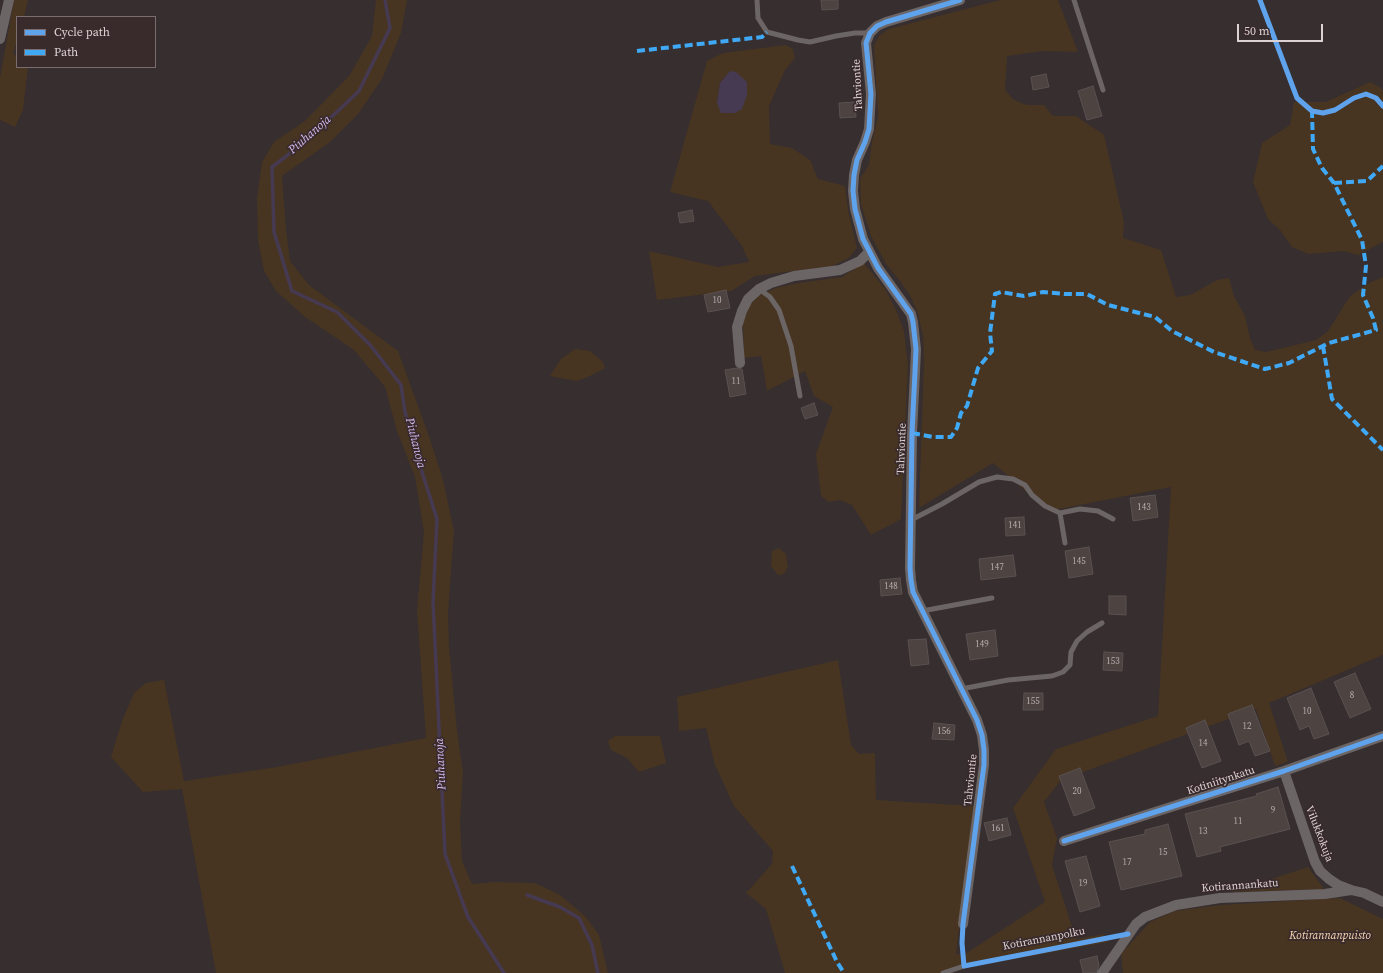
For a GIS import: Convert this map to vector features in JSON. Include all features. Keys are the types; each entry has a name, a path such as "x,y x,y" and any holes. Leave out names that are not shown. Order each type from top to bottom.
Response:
{"street":[{"path":"0,39 9,0"},
{"path":"870,33 877,26 886,22 960,0"},
{"name":"Tahviontie","path":"870,33 866,43 871,94 869,129 857,160 853,191 858,225 863,239 878,268 910,314 913,322 916,349 910,521 911,580 913,592 977,720 982,735 984,750 984,765 963,924"},
{"path":"740,363 737,327 748,299 759,289 771,283 794,276 840,270 860,261 869,252"},
{"name":"Kotiniitynkatu","path":"1064,841 1284,771 1383,736"},
{"name":"Vilukkokuja","path":"1284,771 1310,851 1317,866 1329,879 1338,885 1351,890"},
{"name":"Kotirannankatu","path":"1102,973 1136,924 1145,917 1176,905 1220,898 1325,894 1351,890 1364,893 1383,902"}],"lane":[{"path":"757,0 758,18 767,32 810,42 855,33 870,33"},
{"path":"1074,0 1103,90"},
{"path":"759,289 770,297 779,310 791,346 800,396"},
{"path":"910,521 979,482 997,477 1013,479 1025,485 1032,495 1045,506 1060,512 1080,509 1098,511 1113,519"},
{"path":"1060,512 1065,543"},
{"path":"922,611 992,598"},
{"path":"961,689 1008,680 1052,676 1063,672 1070,665 1071,652 1077,641 1086,632 1102,623"},
{"path":"943,973 964,966"}],"green space":[{"path":"14,0 28,0 24,16 16,16 16,44 13,54 16,56 16,68 28,68 23,110 15,127 0,120 0,78"},
{"path":"376,0 407,0 401,33 382,79 358,114 330,142 282,176 290,261 309,285 398,351 430,439 443,480 454,531 448,613 449,647 457,731 463,773 460,822 462,861 472,884 495,882 535,883 560,895 586,917 599,935 608,973 216,973 182,789 143,792 111,757 122,721 134,693 146,683 164,680 184,781 277,767 426,738 417,610 424,532 415,477 397,431 385,387 354,350 305,317 276,291 264,271 258,240 257,198 262,162 274,142 305,121 349,76 372,36"},
{"path":"1000,0 1058,0 1078,52 1043,51 1007,56 1005,90 1014,100 1027,105 1044,105 1053,116 1076,116 1104,135 1124,222 1123,238 1161,250 1176,297 1190,295 1217,280 1229,278 1234,296 1245,316 1250,338 1255,350 1266,352 1316,340 1328,331 1350,296 1371,282 1383,277 1383,655 1269,703 1288,762 1275,766 1256,709 1061,780 1044,802 1057,838 1052,865 1076,939 1103,934 1109,942 969,967 951,973 785,973 766,909 746,893 772,864 773,851 734,806 715,765 706,728 679,731 677,697 838,660 851,745 859,754 875,753 876,800 974,806 956,954 965,954 1045,902 1013,808 1056,749 1158,716 1171,487 1049,511 993,463 919,508 924,360 923,336 918,314 911,297 886,264 871,236 861,204 860,179 869,165 872,142 878,116 874,46 879,36 889,29"},
{"path":"786,45 793,49 795,58 785,70 769,106 770,144 792,148 810,160 818,179 845,186 848,210 857,248 849,258 832,266 755,276 731,291 657,300 649,251 718,267 749,262 742,246 708,201 670,192 707,61 723,53","holes":["730,71 717,103 720,83"]},
{"path":"1370,82 1381,88 1383,91 1383,242 1358,255 1343,251 1308,254 1292,247 1280,230 1268,219 1253,182 1262,143 1290,125 1294,102 1326,102"},
{"path":"864,263 885,289 896,310 904,331 908,365 901,519 871,535 852,505 840,500 829,502 821,496 816,454 833,407 814,396 805,371 767,391 761,356 744,358 743,322 750,304 758,296 776,288 792,284 842,277"},
{"path":"575,349 590,351 603,362 605,368 588,377 576,381 550,376 561,359"},
{"path":"779,548 786,554 788,567 784,574 778,575 771,566 772,551"},
{"path":"615,736 660,736 666,763 639,772 627,758 611,750 608,741"},
{"path":"1308,867 1324,889 1232,892"},
{"name":"Kotirannanpuisto","path":"1340,898 1383,919 1383,973 1123,973 1121,954 1150,922 1175,911 1221,905"}],"shaded area":[{"path":"730,71 736,72 747,82 747,95 742,109 735,113 721,113 717,103 720,83"}],"building":[{"path":"821,0 838,0 838,9 822,10"},
{"path":"1046,74 1049,87 1033,90 1031,77"},
{"path":"1093,86 1102,116 1087,120 1078,91"},
{"path":"855,102 856,117 840,118 839,103"},
{"path":"692,210 694,221 680,223 678,213"},
{"path":"726,290 730,308 708,312 704,295"},
{"path":"737,368 742,369 746,394 730,397 725,370"},
{"path":"814,403 818,415 805,419 801,408"},
{"path":"1155,495 1158,517 1133,521 1130,498"},
{"path":"1024,517 1025,535 1006,536 1005,518"},
{"path":"1089,547 1093,574 1069,578 1065,551"},
{"path":"1013,555 1016,576 981,580 979,559"},
{"path":"900,578 902,594 881,596 880,580"},
{"path":"1109,596 1126,596 1126,615 1109,614"},
{"path":"995,630 998,656 970,660 966,634"},
{"path":"926,639 929,664 911,666 908,640"},
{"path":"1104,652 1123,653 1122,671 1103,670"},
{"path":"1355,673 1371,709 1350,718 1334,682"},
{"path":"1311,688 1329,734 1314,739 1309,726 1300,730 1287,698"},
{"path":"1024,693 1043,693 1043,710 1023,710"},
{"path":"1252,705 1270,751 1255,756 1249,741 1239,745 1228,714"},
{"path":"1205,720 1221,761 1202,768 1186,728"},
{"path":"934,723 955,725 954,740 932,739"},
{"path":"1080,768 1095,808 1074,816 1059,776"},
{"path":"1278,787 1290,829 1220,847 1221,851 1197,857 1185,814 1257,796 1256,794"},
{"path":"1007,818 1011,835 989,841 984,823"},
{"path":"1168,824 1182,876 1121,890 1109,842 1145,834 1145,830"},
{"path":"1086,856 1100,906 1080,912 1065,861"},
{"path":"1097,956 1099,966 1096,973 1083,973 1080,960"}],"waterway":[{"name":"Piuhanoja","path":"385,0 390,28 359,91 307,140 272,167 274,232 292,291 337,312 371,346 401,385 405,412 414,447 437,519 433,602 445,854 468,917 504,973"},
{"path":"527,895 560,907 579,918 592,945 598,973"}],"marked path":[{"path":"637,51 762,37 767,32"},
{"path":"912,433 933,437 951,437 957,428 961,413 967,406 978,368 992,351 990,333 995,294 1001,292 1024,296 1043,292 1087,294 1108,305 1155,317 1172,331 1214,352 1265,369 1289,363 1329,343 1376,330 1373,318 1363,295 1366,266 1362,240 1334,183 1322,168 1313,149 1312,111"},
{"path":"1334,183 1367,181 1383,166"},
{"path":"1323,346 1332,399 1383,450"},
{"path":"792,866 837,962 844,973"}],"cycle path":[{"name":"Kotirannanpolku","path":"960,0 886,22 877,26 870,33 866,43 871,94 869,129 857,160 853,191 855,209 863,239 878,268 911,314 913,322 916,349 912,433 910,568 913,592 977,720 982,735 984,765 963,924 962,943 964,966 1128,934"},
{"path":"1260,0 1297,98 1312,111 1323,113 1335,110 1354,98 1366,94 1376,98 1383,106"},
{"path":"1064,841 1284,771 1383,736"}]}
